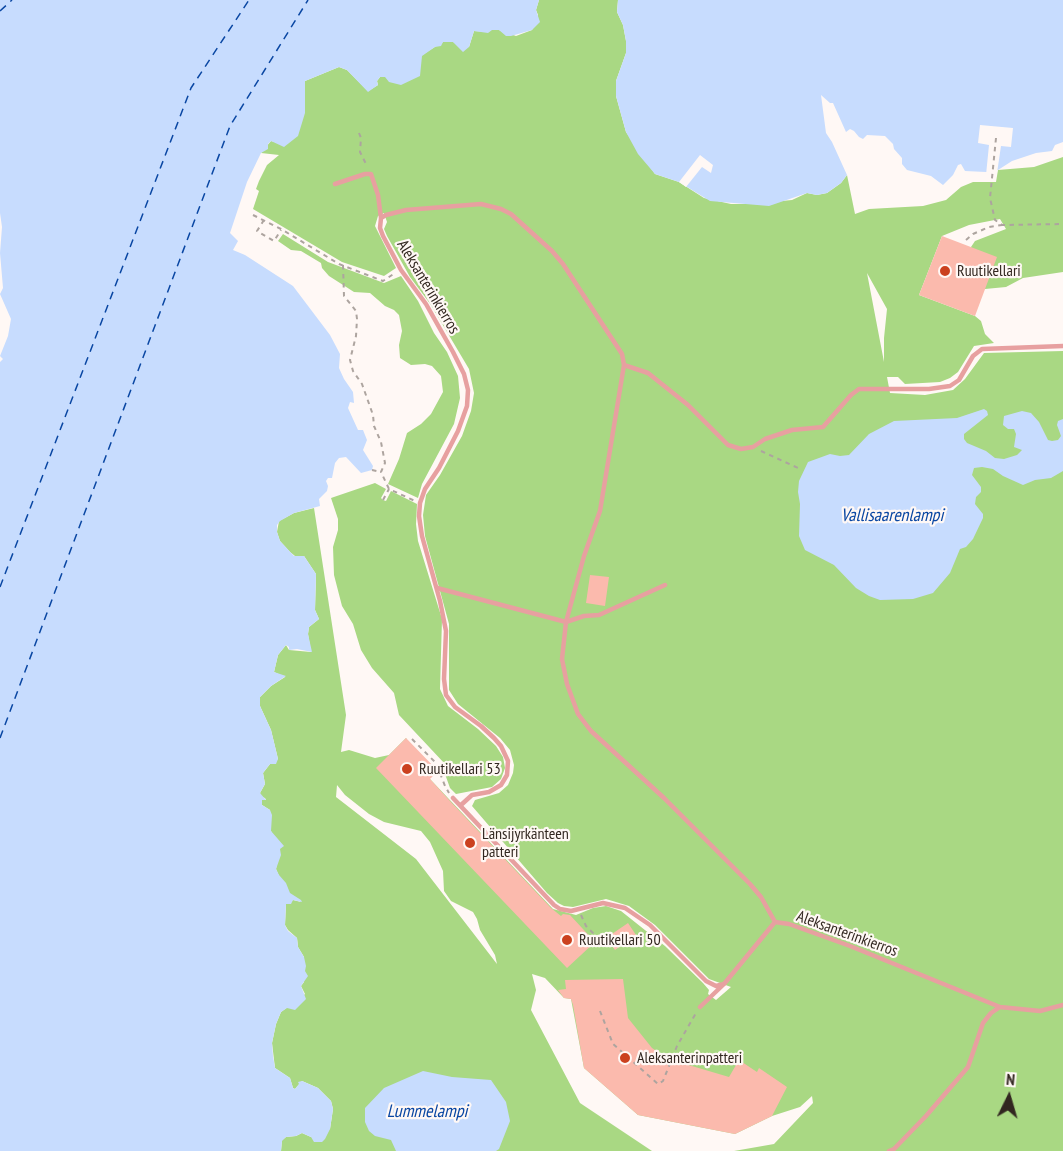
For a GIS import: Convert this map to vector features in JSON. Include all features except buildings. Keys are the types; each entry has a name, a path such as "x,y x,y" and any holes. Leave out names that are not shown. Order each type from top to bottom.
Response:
{"lane":[{"path":"334,184 370,174"},
{"name":"Aleksanterinkierros","path":"370,174 378,195 380,228 383,236 401,270 426,304 460,367 468,390 467,406 458,431 425,489 420,503 420,527 446,631 444,679 446,695 454,707 482,726 494,738 501,746 508,761 507,775 501,785 489,792 472,795 461,805"},
{"path":"381,218 406,210 481,204 501,208 552,250 622,354 624,365 600,511 584,556 566,622 562,658 567,684 578,714 591,731 664,798 750,884 761,897 775,922"},
{"path":"624,365 648,373 688,405 728,445 741,449 753,447 792,430 823,427 859,389 945,388 959,380 973,356 982,350 1063,346"},
{"path":"436,588 566,622 584,616 599,615 665,585"},
{"path":"453,798 554,905 565,910 603,903 625,908 650,925 711,984 716,986 724,984"},
{"name":"Aleksanterinkierros","path":"700,1007 724,984 775,922 789,924 850,946 1000,1007 1040,1011 1063,1005"},
{"path":"889,1151 894,1149 926,1116 968,1067 983,1023 1000,1007"}],"path":[{"path":"359,133 360,152 370,174"},
{"path":"996,138 990,198 995,220 1002,225"},
{"path":"252,215 281,229 324,256 382,281 401,270"},
{"path":"264,220 257,231 274,241 281,229"},
{"path":"966,240 981,231 1002,225 1063,224"},
{"path":"343,265 344,296 356,311 357,319 356,336 350,360 353,371 362,384 381,442 385,463 381,472 389,489 420,503"},
{"path":"753,447 798,468"},
{"path":"372,470 381,472"},
{"path":"383,500 389,489"},
{"path":"412,739 436,763 445,786 453,798"},
{"path":"579,909 586,926 598,938"},
{"path":"600,1011 614,1044 658,1084 663,1081 671,1059 700,1007"}],"green space":[{"path":"539,0 618,0 617,12 623,25 626,53 616,81 616,96 626,132 655,174 679,182 704,198 731,204 792,200 807,193 817,195 827,193 841,183 847,175 855,214 869,209 923,206 946,200 961,187 973,182 996,182 998,170 1034,167 1063,157 1063,272 1023,278 1006,287 985,289 971,247 975,241 1006,229 1000,219 969,225 942,236 919,295 975,316 981,321 985,334 994,343 974,346 958,372 940,382 905,384 898,377 887,377 890,393 925,395 953,390 965,379 984,353 1063,351 1063,1151 734,1151 774,1144 813,1103 812,1096 800,1107 772,1116 735,1134 638,1115 584,1068 571,999 564,998 545,978 532,974 536,990 531,1010 580,1103 652,1151 281,1151 282,1140 286,1137 302,1133 311,1137 330,1129 333,1109 331,1101 318,1088 302,1081 295,1089 293,1088 290,1078 275,1068 272,1043 281,1012 305,994 301,986 304,982 304,957 298,947 297,938 285,925 286,904 293,900 301,902 289,893 276,869 280,849 271,831 270,810 262,805 262,800 266,800 261,797 260,793 265,784 263,773 270,764 278,759 271,730 260,706 260,697 285,677 274,672 278,655 286,645 289,650 311,652 309,627 319,619 315,610 316,574 304,556 295,556 290,552 280,541 277,532 279,521 294,513 314,508 346,715 341,752 349,750 375,758 389,755 406,738 430,779 553,909 576,915 593,908 606,906 621,911 665,946 703,983 709,990 708,994 716,1000 731,987 709,979 655,925 629,906 606,899 573,907 558,903 472,806 475,800 499,793 508,785 514,765 510,750 500,738 458,704 449,690 449,624 425,536 423,515 426,495 462,436 471,411 474,393 469,369 431,305 410,277 387,236 384,229 387,222 384,213 378,216 375,226 396,268 384,276 342,262 253,209 259,191 256,189 259,181 267,165 279,155 261,153 271,141 275,142 305,81 339,67 347,70 368,91 378,85 377,81 380,77 385,77 443,42 453,42 469,47 474,31 499,30 516,36 532,30 538,15 536,10","holes":["867,273 887,309 884,362","337,785 345,795 369,814 384,822 421,831 430,842 443,871 444,891 451,901 473,912 480,930 495,955 497,964 416,859 336,797"]},
{"path":"283,234 328,262 384,283 401,276 447,352 458,376 460,398 454,424 422,484 418,498 388,484 407,433 431,414 443,392 441,376 432,366 411,365 400,358 399,345 402,331 399,315 394,310 385,306 370,293 354,292 329,276 321,263 301,251 291,250 278,241"},
{"path":"375,483 386,489 381,498 383,500 386,501 391,491 417,504 418,541 442,619 440,689 448,706 478,729 496,746 503,757 505,768 501,779 492,787 456,794 450,788 445,774 445,764 399,715 394,693 372,668 361,650 353,624 342,606 334,575 333,547 338,530 338,519 331,498"}],"water":[{"path":"0,0 539,0 536,10 540,22 532,30 511,36 506,36 499,30 492,30 488,33 474,31 469,47 463,52 453,42 443,42 441,46 435,47 422,56 420,76 401,85 380,77 377,81 378,85 368,92 347,70 339,67 305,81 305,113 298,136 284,147 271,141 268,149 261,153 247,182 230,233 238,241 233,250 245,255 293,286 330,335 340,354 339,368 353,392 354,403 350,402 348,408 358,430 363,430 367,440 363,450 373,466 372,470 361,473 346,457 339,458 335,463 332,478 326,481 327,491 319,499 320,506 294,513 277,525 280,541 294,556 304,556 316,574 315,610 319,619 309,627 308,634 312,652 289,650 286,645 278,655 274,672 286,676 260,697 260,706 271,730 278,759 276,764 270,764 263,773 265,784 260,793 266,800 262,800 262,805 270,810 271,831 284,846 280,849 281,855 276,869 290,893 302,902 293,900 291,904 286,904 285,925 288,931 297,938 308,976 301,986 306,999 295,1010 287,1008 281,1012 272,1043 273,1056 275,1068 290,1078 293,1088 295,1089 298,1082 302,1081 318,1088 331,1101 333,1109 330,1129 322,1142 314,1142 311,1137 302,1133 286,1137 282,1141 281,1151 0,1151 0,362 3,359 0,356 8,336 11,319 0,294 3,288 0,253 2,227 0,213"},
{"path":"618,0 1063,0 1063,142 1055,145 1052,151 1036,153 1012,161 998,170 965,171 961,164 958,165 953,175 943,185 931,176 907,170 893,144 885,136 867,135 863,139 850,129 846,132 833,103 821,95 826,133 847,175 841,183 827,193 817,195 807,193 769,206 710,201 679,182 655,174 638,154 626,132 616,96 616,81 626,53 623,25 617,12"},
{"name":"Vallisaarenlampi","path":"984,409 988,415 964,434 964,439 967,443 986,451 995,458 1004,459 1017,455 1022,450 1014,447 1016,434 1014,429 1008,429 1003,425 1004,416 1022,411 1031,413 1039,422 1048,440 1052,441 1058,440 1061,436 1057,425 1058,421 1063,419 1063,471 1051,478 1035,480 1023,485 993,469 974,468 972,475 981,487 975,504 983,514 983,518 973,539 966,547 960,549 950,573 933,593 913,599 880,600 856,588 834,565 805,550 799,536 798,492 799,481 808,462 830,454 849,455 869,434 894,421 957,418"},
{"name":"Lummelampi","path":"423,1071 452,1077 491,1080 506,1102 510,1121 499,1149 496,1151 396,1151 391,1140 375,1136 369,1131 365,1122 365,1108 384,1088"}],"pier":[{"path":"980,125 1013,128 1011,147 1001,146 997,173 986,175 989,145 978,143"},
{"path":"700,155 713,165 711,173 702,167 686,187 679,182"}],"ferry route":[{"path":"0,11 12,0"},
{"path":"0,587 191,88 249,0"},
{"path":"0,738 230,126 308,0"}],"place":[{"name":"Ruutikellari","path":"945,271"},
{"name":"Ruutikellari 53","path":"407,769"},
{"name":"Länsijyrkänteen patteri","path":"470,843"},
{"name":"Ruutikellari 50","path":"567,940"},
{"name":"Aleksanterinpatteri","path":"625,1058"}]}
